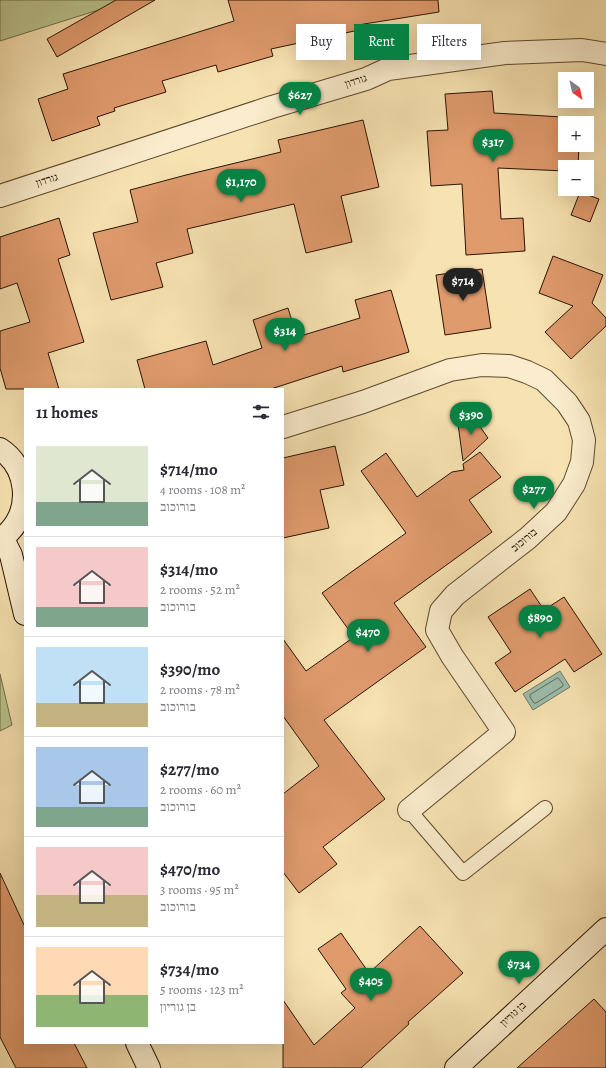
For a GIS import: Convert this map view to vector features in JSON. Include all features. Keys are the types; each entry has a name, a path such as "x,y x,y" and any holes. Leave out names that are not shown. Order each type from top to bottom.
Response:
{"street":[{"name":"גורדון","path":"0,196 272,107 366,79 388,69 504,53 582,50 606,54"},
{"name":"בורוכוב","path":"284,427 363,402 450,370 482,365 510,366 544,380 567,403 579,421 584,440 582,462 574,484 556,512 528,538 454,595 441,611 437,630 452,656 504,732 409,810"},
{"path":"1,449 13,461 24,486"},
{"path":"24,498 23,508 16,525 1,539 11,555 24,610"},
{"name":"בן גוריון","path":"456,1068 606,929"},
{"path":"137,1044 149,1068"}],"lane":[{"path":"409,810 463,873 545,808"}],"green space":[{"path":"0,0 130,0 0,41"},
{"path":"0,674 12,725 0,731"}],"water":[{"path":"560,671 570,687 533,710 523,694"}],"building":[{"path":"116,0 155,0 57,57 47,39"},
{"path":"228,0 438,0 439,12 364,24 354,24 354,31 346,33 346,24 296,24 296,44 271,49 273,56 218,72 216,65 162,81 166,92 114,108 115,111 97,117 100,125 52,141 38,99 68,89 63,74 234,21"},
{"path":"492,91 494,113 558,117 558,152 579,152 578,160 558,160 558,171 498,168 501,219 523,218 525,251 466,255 462,184 431,186 427,131 448,130 445,94"},
{"path":"363,120 379,187 341,196 352,242 306,253 294,204 187,229 193,253 156,263 163,287 111,300 93,233 138,222 130,190 281,152 278,140"},
{"path":"578,196 591,196 599,199 590,222 571,215"},
{"path":"59,218 70,255 58,259 84,342 48,353 59,388 6,389 0,368 0,331 30,322 17,283 0,289 0,237"},
{"path":"553,256 603,275 592,303 606,318 606,326 571,359 545,332 573,306 539,293"},
{"path":"482,269 491,328 445,335 436,275"},
{"path":"391,290 409,352 343,372 342,366 274,388 145,388 137,360 206,341 213,365 262,348 253,320 288,308 297,337 360,318 355,300"},
{"path":"471,414 488,438 463,461 458,424"},
{"path":"335,446 344,485 320,490 329,528 284,538 284,458"},
{"path":"480,452 501,477 469,500 492,532 394,603 426,647 324,720 385,799 323,847 337,864 299,893 284,873 284,793 319,766 284,717 284,640 306,671 354,637 322,593 406,533 361,471 386,453 417,497 452,472 464,470 463,464"},
{"path":"530,589 544,610 564,597 602,654 574,672 565,659 515,692 495,663 511,652 488,617"},
{"path":"0,873 24,925 24,1044 75,1044 87,1068 16,1068 0,1037"},
{"path":"420,926 463,973 408,1022 409,1024 361,1068 283,1068 284,1001 314,1045 355,1008 341,993 346,989 318,949 341,933 369,973"},
{"path":"594,999 606,1012 606,1068 517,1068"}]}
